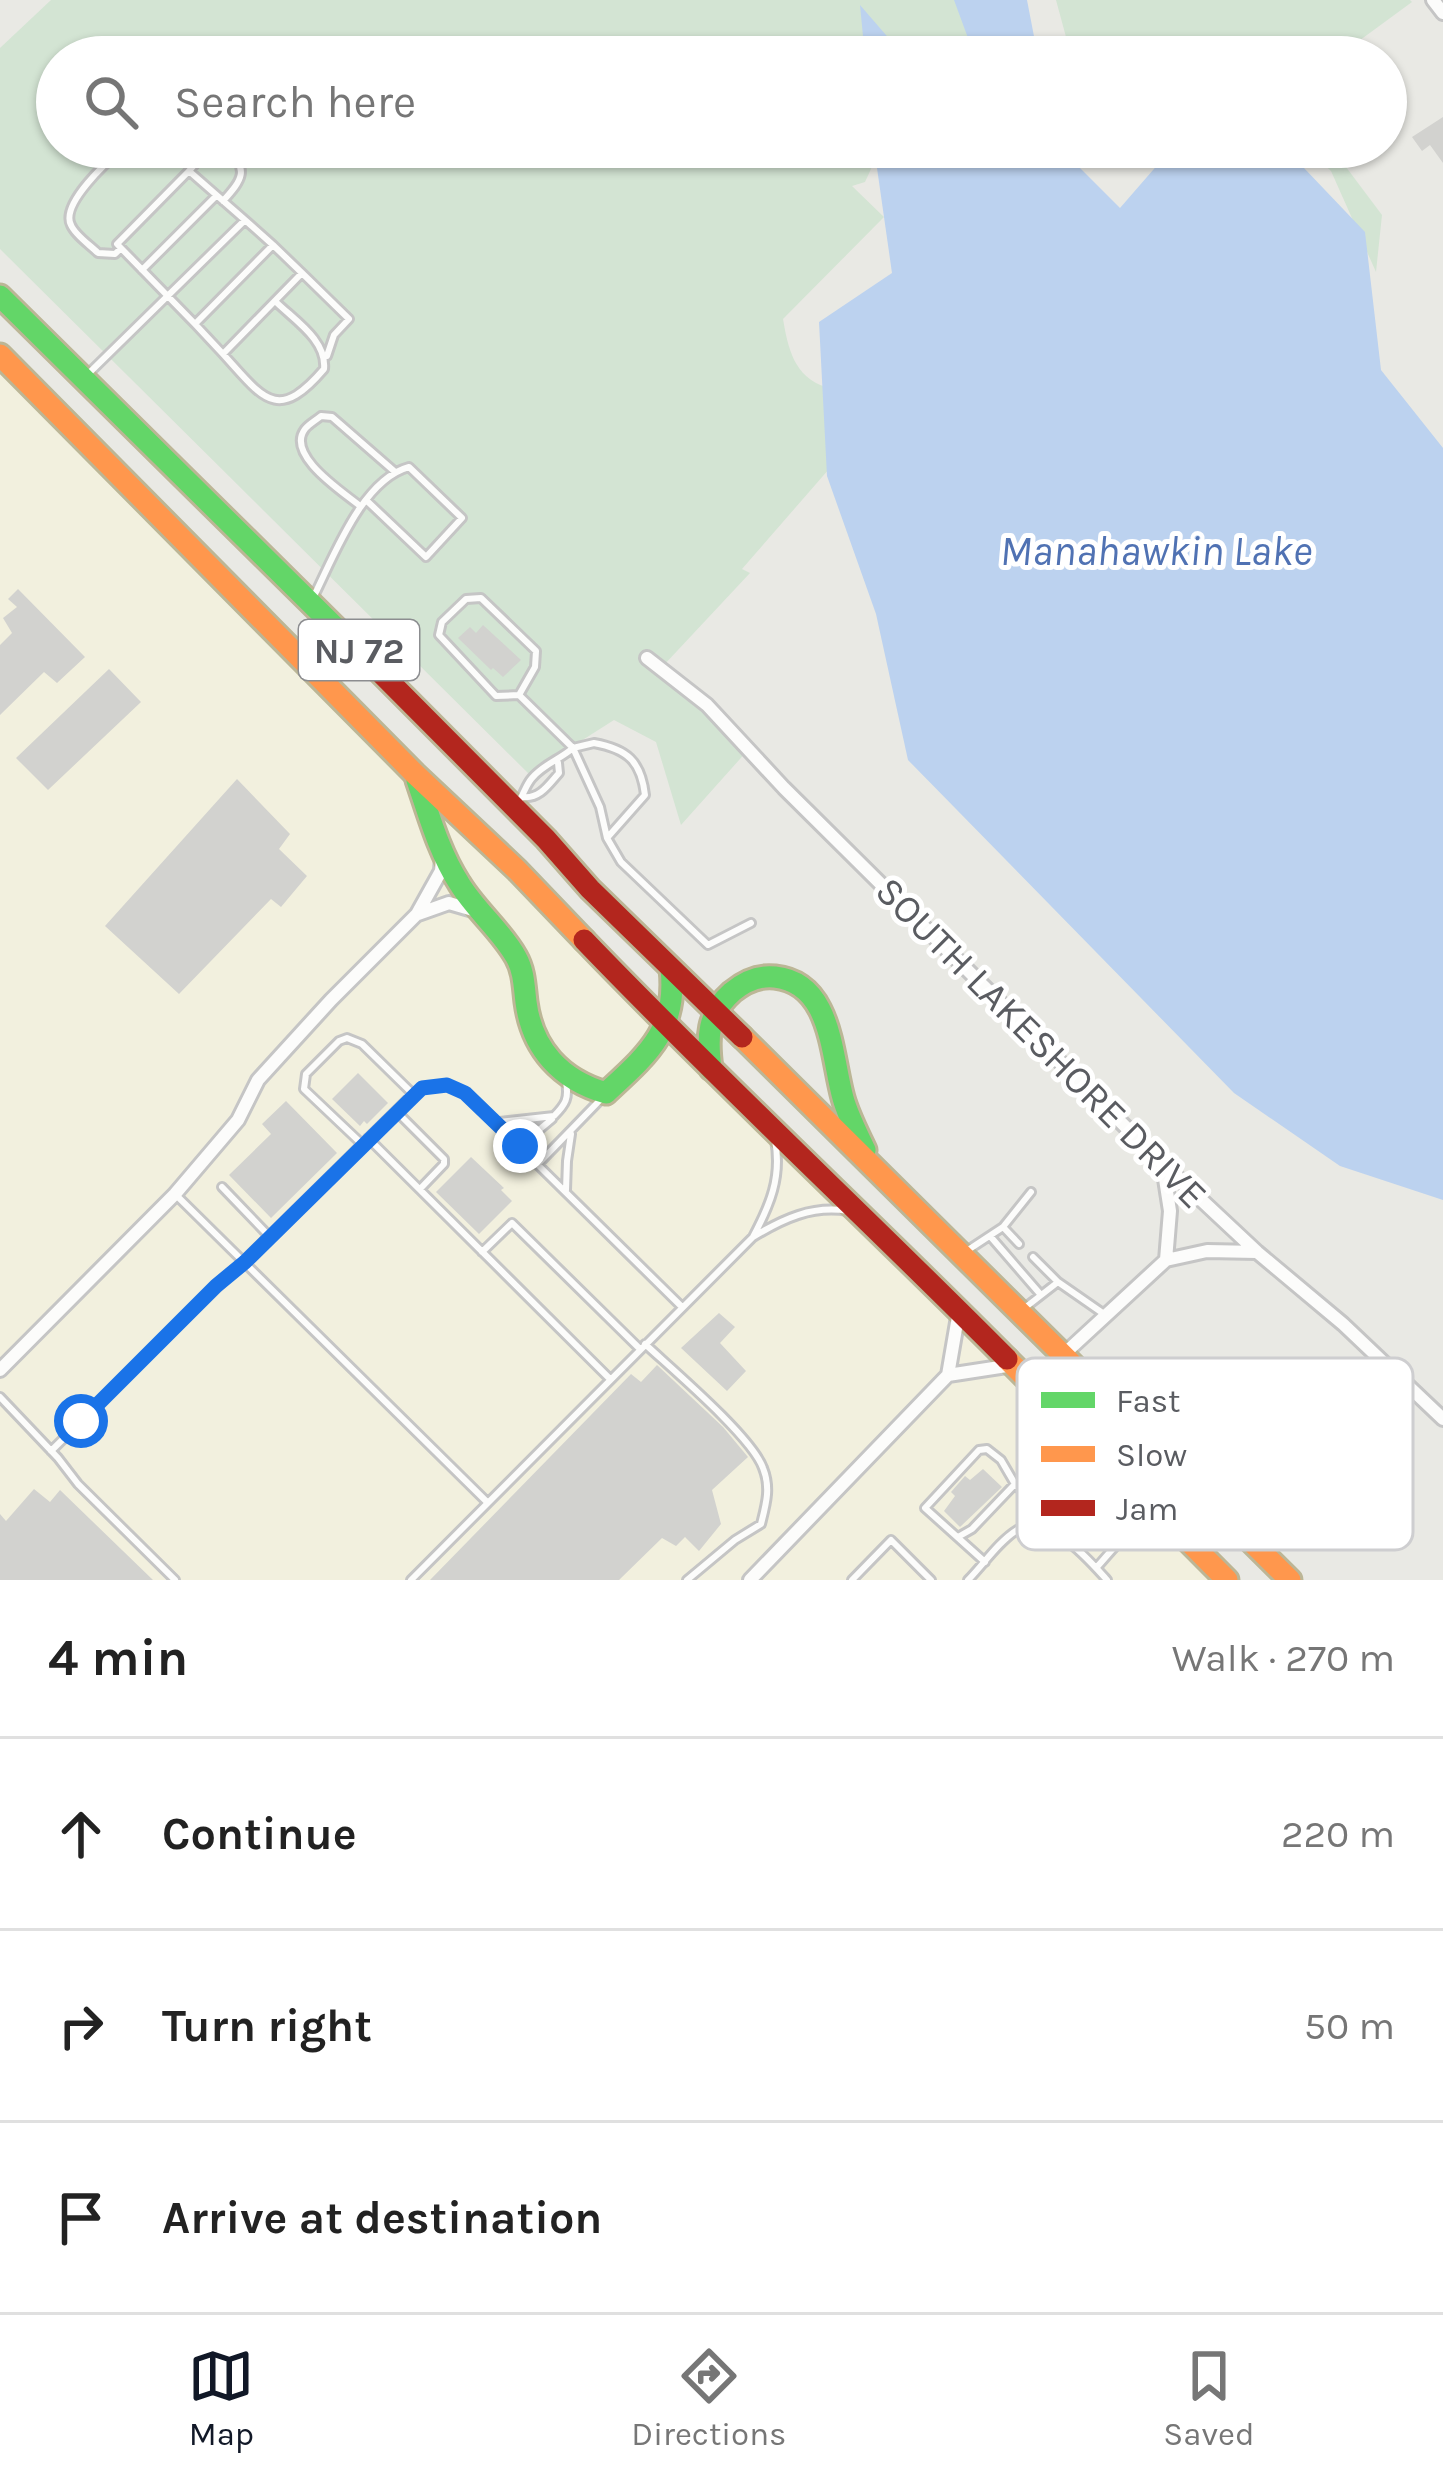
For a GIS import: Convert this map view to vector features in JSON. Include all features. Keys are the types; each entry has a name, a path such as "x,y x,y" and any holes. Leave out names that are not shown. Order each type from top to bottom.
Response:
{"highway":[{"name":"NJ 72","path":"0,296 519,802 590,889 1066,1358"},
{"name":"NJ 72","path":"0,355 666,1025 1017,1369"},
{"path":"415,774 459,885 519,960 531,1026 541,1048 566,1078 606,1093 640,1061 666,1025 674,999 671,969"},
{"path":"711,1069 707,1039 713,1009 756,977 794,980 811,994 823,1016 844,1104 870,1161"},
{"name":"NJ 72","path":"1196,1550 1227,1580"},
{"name":"NJ 72","path":"1260,1550 1290,1580"}],"street":[{"path":"1433,0 1443,13"},
{"name":"SOUTH LAKESHORE DRIVE","path":"647,658 707,705 784,788 1163,1164 1378,1358"},
{"path":"0,1370 175,1194 238,1120 258,1080 417,914 441,871 442,850"},
{"path":"417,914 448,903 483,914"},
{"path":"1163,1164 1170,1211 1166,1260"},
{"path":"1063,1355 1166,1260 1207,1251 1257,1252"},
{"path":"750,1580 948,1376 959,1310"},
{"path":"948,1376 1013,1365"},
{"name":"SOUTH LAKESHORE DRIVE","path":"1413,1391 1443,1419"}],"lane":[{"path":"103,168 69,212 71,225 98,253 115,254 121,248"},
{"path":"189,171 349,320 334,335 325,369 296,397 274,401 264,396 117,244 192,168"},
{"path":"142,270 237,186 242,168"},
{"path":"82,379 245,220"},
{"path":"195,324 273,245"},
{"path":"223,354 302,273"},
{"path":"274,301 319,343 326,361"},
{"path":"310,603 363,503 394,471 409,467 462,518 426,557 363,503 307,460 300,440 304,430 321,416 332,417 394,471"},
{"path":"519,695 536,667 536,651 482,598 466,598 442,622 439,635 496,696 519,695 573,748 621,862 708,945 751,923"},
{"path":"519,802 526,783 545,764 558,761 573,748 594,743 619,748 642,772 645,795 607,838"},
{"path":"519,802 542,792 559,772 558,761"},
{"path":"413,1094 355,1040 339,1041 306,1074 304,1089 420,1190 610,1379"},
{"path":"520,1146 566,1105 566,1078"},
{"path":"51,1451 413,1094 434,1085 465,1093 681,1306"},
{"path":"538,1164 606,1093"},
{"path":"396,1111 444,1159 420,1190"},
{"path":"497,1122 554,1116"},
{"path":"753,1237 776,1181 779,1160 772,1125"},
{"path":"566,1190 572,1132"},
{"path":"222,1187 270,1237"},
{"path":"962,1254 1003,1227 1030,1192"},
{"path":"175,1194 487,1502"},
{"path":"411,1580 753,1237 783,1219 812,1211 861,1214"},
{"path":"482,1252 512,1223 748,1444 763,1465 769,1493 761,1524 687,1580"},
{"path":"1003,1227 1019,1244"},
{"path":"990,1236 1042,1295"},
{"path":"1033,1257 1058,1282 1106,1316"},
{"path":"1020,1312 1058,1282"},
{"path":"0,1397 78,1484 175,1580"},
{"path":"958,1537 972,1529 1015,1484 1001,1460 987,1449 980,1450 925,1508 985,1562"},
{"path":"968,1580 1017,1531"},
{"path":"852,1580 891,1540 931,1580"},
{"path":"1075,1550 1107,1580"},
{"path":"1096,1568 1112,1550"}],"shaded area":[{"path":"0,355 1017,1370 1017,1550 1197,1550 1227,1580 0,1580"}],"green space":[{"path":"51,0 968,0 988,36 36,36 36,168 871,168 865,182 852,186 884,217 783,319 790,351 800,369 826,387 836,461 742,569 750,573 663,666 748,750 681,825 656,742 614,720 529,774 0,249 0,48"},
{"path":"1056,0 1412,2 1366,36 1066,36"},
{"path":"1328,168 1347,168 1382,215 1376,272"}],"water":[{"path":"954,0 1027,0 1034,36 967,36"},
{"path":"860,5 887,36 863,36"},
{"name":"Manahawkin Lake","path":"877,168 1080,168 1120,208 1155,168 1304,168 1365,232 1381,370 1443,448 1443,1200 1340,1166 1234,1093 908,760 876,614 827,476 819,322 892,273"}],"building":[{"path":"1443,117 1443,163 1430,145 1422,151 1412,137"},
{"path":"18,589 85,657 57,683 44,672 0,715 0,645 12,633 3,618 17,607 8,599"},
{"path":"483,625 521,660 503,677 458,638 470,627 476,633"},
{"path":"109,669 141,702 48,790 16,758"},
{"path":"237,779 290,834 279,849 307,876 281,907 271,899 179,994 105,926"},
{"path":"358,1073 388,1103 360,1126 332,1099"},
{"path":"286,1101 337,1153 271,1218 229,1175 271,1134 262,1124"},
{"path":"471,1157 512,1201 479,1234 436,1192"},
{"path":"719,1313 735,1327 720,1343 746,1371 727,1391 681,1348"},
{"path":"657,1365 748,1457 712,1490 721,1524 699,1551 685,1537 676,1546 662,1538 619,1580 430,1580 631,1374 641,1382"},
{"path":"983,1469 1002,1487 960,1527 944,1511 955,1496 951,1492 965,1476 970,1480"},
{"path":"34,1489 50,1502 60,1490 153,1580 0,1580 0,1514 6,1521"}],"traffic: fast":[{"path":"0,296 349,641"},
{"path":"417,780 446,859 465,893 516,957 535,1034 562,1071 606,1093 621,1079 664,1025 670,1009 671,969"},
{"path":"711,1069 711,1027 724,1000 757,978 794,982 808,992 826,1024 845,1105 865,1150"}],"traffic: slow":[{"path":"0,355 584,940"},
{"path":"742,1037 1066,1358"},
{"path":"1007,1359 1017,1369"},
{"path":"1197,1550 1227,1580"},
{"path":"1260,1550 1290,1580"}],"traffic: jam":[{"path":"349,641 590,889 742,1037"},
{"path":"584,940 1007,1359"}],"route":[{"path":"81,1421 422,1088 455,1087 520,1146"}]}
